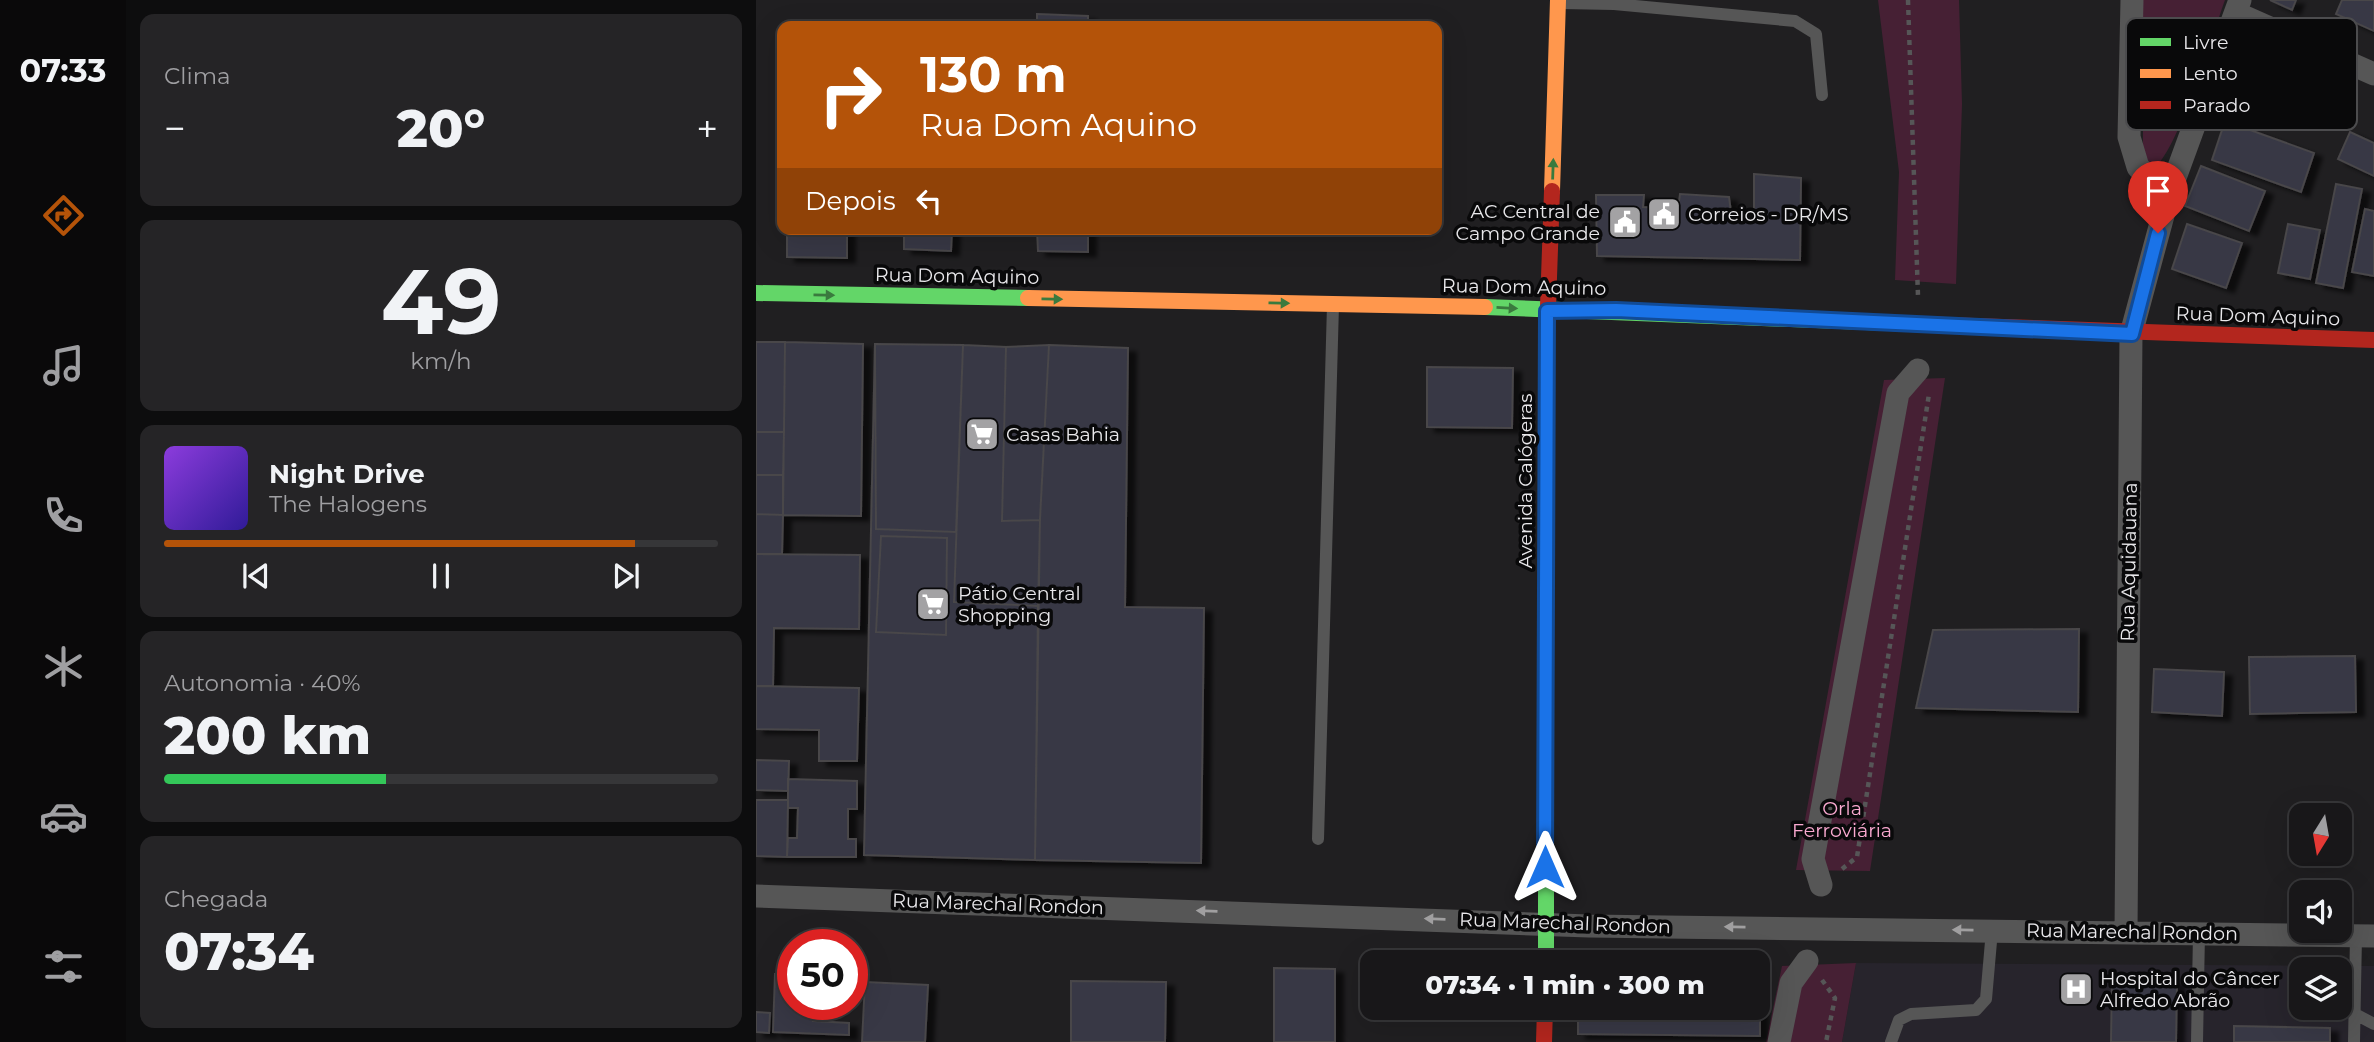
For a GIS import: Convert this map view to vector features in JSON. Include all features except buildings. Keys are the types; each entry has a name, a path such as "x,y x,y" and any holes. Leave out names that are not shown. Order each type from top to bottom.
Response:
{"street":[{"path":"2132,0 2132,18"},
{"name":"Avenida Calógeras","path":"1546,950 1547,311 1558,1"},
{"path":"2238,7 2260,18"},
{"path":"2357,66 2374,74"},
{"path":"2129,130 2138,167 2168,197"},
{"name":"Rua Aquidauana","path":"2126,932 2132,334 2168,197 2193,130"},
{"name":"Rua Dom Aquino","path":"756,293 1333,304 1547,311 1588,309 2132,334 2374,340"},
{"path":"1821,885 1813,859 1898,393 1918,370"},
{"name":"Rua Marechal Rondon","path":"756,896 1545,923 2365,936"},
{"path":"1779,1042 1791,983 1807,961"},
{"path":"1544,1042 1545,1020"}],"lane":[{"path":"1558,1 1795,21 1816,34 1822,95"},
{"path":"1318,839 1333,304"},
{"path":"1891,1042 1899,1020 1911,1014 1976,1010 1983,1005 1986,999 1992,930"},
{"path":"2197,1042 2199,933"},
{"path":"2354,1042 2365,936"},
{"path":"2355,1014 2374,1024"}],"path":[{"path":"1908,0 1919,323"},
{"path":"1821,885 1857,857 1930,398 1918,370"},
{"path":"1807,961 1835,998 1826,1042"}],"shaded area":[{"name":"Hospital do Câncer Alfredo Abrão","path":"1856,963 2289,966 2289,1020 2352,1020 2352,966 2374,966 2374,1042 1842,1042"}],"green space":[{"path":"1878,0 1959,0 1962,104 1956,284 1895,280 1899,172"},
{"path":"2143,0 2225,0 2219,18 2143,18"},
{"path":"2143,130 2178,130 2162,159 2152,170 2143,167"},
{"name":"Orla Ferroviária","path":"1945,378 1870,871 1796,870 1884,380"},
{"path":"1856,963 1842,1042 1766,1042 1782,966"}],"traffic: fast":[{"path":"756,293 1028,298"},
{"path":"1485,307 1916,324"},
{"path":"1546,510 1546,950"}],"traffic: slow":[{"path":"1552,191 1558,0"},
{"path":"1028,298 1485,307"}],"traffic: jam":[{"path":"1546,510 1546,364 1552,191"},
{"path":"1916,324 2374,340"},
{"path":"1544,1042 1545,1020"}],"place":[{"name":"Correios - DR/MS","path":"1664,214"},
{"name":"AC Central de Campo Grande","path":"1625,222"},
{"name":"Casas Bahia","path":"982,434"},
{"name":"Pátio Central Shopping","path":"933,604"},
{"name":"Hospital do Câncer Alfredo Abrão","path":"2076,989"}],"route":[{"path":"1545,867 1547,311 1616,310 2132,334 2158,233"}]}
